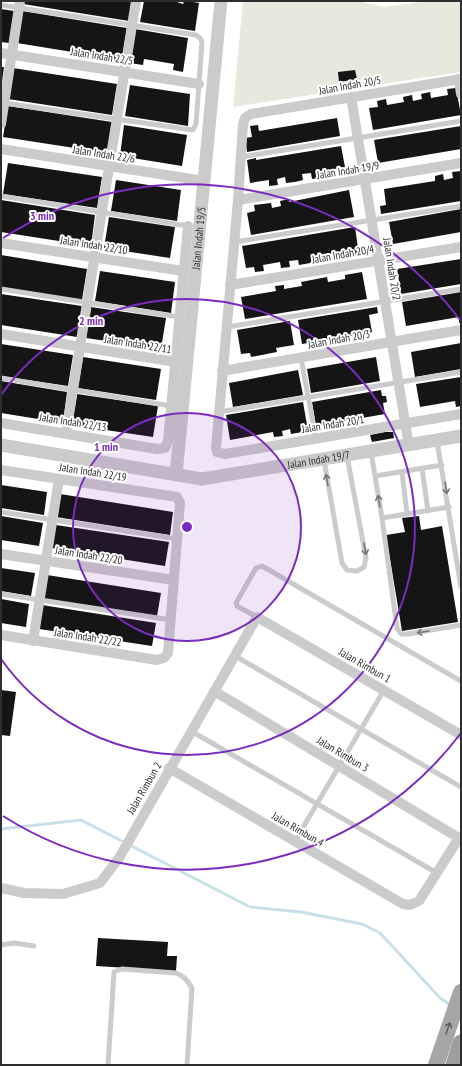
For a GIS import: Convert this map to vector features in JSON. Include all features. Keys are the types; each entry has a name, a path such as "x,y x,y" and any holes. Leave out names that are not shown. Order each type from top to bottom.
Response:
{"highway":[{"path":"454,1065 461,1043"}],"main road":[{"path":"436,1065 461,992"}],"street":[{"path":"66,433 136,1"},
{"name":"Jalan Indah 19/5","path":"176,475 221,1"},
{"path":"1,124 3,102 12,55 19,4"},
{"name":"Jalan Indah 22/5","path":"1,53 199,84"},
{"path":"460,79 461,94"},
{"name":"Jalan Indah 20/5","path":"241,157 243,124 245,118 251,114 460,79"},
{"name":"Jalan Indah 20/2","path":"351,97 409,446"},
{"name":"Jalan Indah 22/6","path":"1,149 204,181"},
{"path":"218,412 227,327 241,157"},
{"name":"Jalan Indah 19/9","path":"238,200 461,163"},
{"path":"171,406 188,226"},
{"name":"Jalan Indah 22/10","path":"1,243 183,271"},
{"name":"Jalan Indah 20/4","path":"230,285 461,247"},
{"name":"Jalan Indah 20/3","path":"222,371 461,330"},
{"name":"Jalan Indah 22/11","path":"1,334 176,362"},
{"name":"Jalan Indah 22/13","path":"1,423 157,449 165,448 168,441 171,406"},
{"name":"Jalan Indah 20/1","path":"218,412 215,444 217,452 225,454 461,414"},
{"name":"Jalan Indah 19/7","path":"1,446 176,475 213,479 461,436"},
{"name":"Jalan Indah 22/19","path":"1,470 180,499 178,539"},
{"path":"33,640 58,479"},
{"path":"171,620 178,539"},
{"name":"Jalan Indah 22/20","path":"1,554 174,580"},
{"name":"Jalan Rimbun 2","path":"1,888 24,893 63,894 100,883 119,858 169,768 257,617"},
{"name":"Jalan Rimbun 1","path":"257,617 461,735"},
{"name":"Jalan Indah 22/22","path":"1,636 157,660 164,658 168,653 171,620"},
{"name":"Jalan Rimbun 3","path":"214,691 338,766 460,837"},
{"name":"Jalan Rimbun 4","path":"169,768 403,904 410,905 420,901 437,874"},
{"path":"437,874 460,837"}],"lane":[{"path":"1,5 19,4 196,35 200,38 202,46 196,124 193,130 116,120 3,102"},
{"path":"241,157 461,121"},
{"path":"1,196 188,226"},
{"path":"234,242 461,206"},
{"path":"227,327 385,302 461,288"},
{"path":"1,289 179,317"},
{"path":"301,358 316,439"},
{"path":"218,412 461,372"},
{"path":"1,378 171,406"},
{"path":"437,440 461,587"},
{"path":"370,452 382,518 397,628 401,634 461,625"},
{"path":"324,459 342,562 347,570 356,571 364,567 366,558 347,456"},
{"path":"375,476 442,466"},
{"path":"422,468 428,511"},
{"path":"402,472 407,514"},
{"path":"382,518 449,507"},
{"path":"1,512 178,539"},
{"path":"257,617 237,606 236,603 256,568 262,566 461,681"},
{"path":"1,594 171,620"},
{"path":"235,656 461,787"},
{"path":"295,841 384,690"},
{"path":"191,731 437,874"},
{"path":"1,945 14,943 34,946"},
{"path":"108,1065 114,972 122,969 176,973 183,975 189,983 192,988 187,1065"}],"shaded area":[{"path":"243,1 358,1 384,7 429,1 461,1 461,72 233,107"}],"building":[{"path":"23,1 132,1 129,21 23,4"},
{"path":"144,1 174,1 183,4 184,1 188,1 199,3 195,31 140,22"},
{"path":"1,9 14,11 9,43 1,42"},
{"path":"22,11 127,28 121,64 102,61 103,57 17,43"},
{"path":"135,29 188,38 183,72 173,70 174,64 144,59 143,65 129,63"},
{"path":"1,67 4,67 2,82 1,82"},
{"path":"13,68 117,84 112,115 8,99"},
{"path":"355,70 357,79 339,82 338,72"},
{"path":"130,85 190,94 188,126 125,116"},
{"path":"456,88 461,115 373,130 369,108 378,107 377,101 386,99 387,105 404,102 403,97 412,95 413,101 422,99 421,94 430,92 431,98 448,95 447,89"},
{"path":"8,106 112,122 107,153 3,137"},
{"path":"337,118 340,136 247,152 245,138 252,137 250,126 258,125 259,131"},
{"path":"124,125 187,135 182,166 120,156"},
{"path":"461,126 461,149 378,163 374,140"},
{"path":"341,146 345,167 319,172 320,178 312,179 311,173 302,174 303,180 295,182 286,183 285,177 277,179 278,185 269,186 269,180 250,183 247,160 256,158 256,160"},
{"path":"8,163 102,177 97,208 3,194"},
{"path":"461,171 461,201 381,214 380,206 386,205 384,189 435,181 435,176 443,174 444,180 453,178 452,172"},
{"path":"116,180 181,190 177,221 111,211"},
{"path":"349,190 354,217 251,235 247,213 255,211 254,205 271,203 272,208 281,206 280,201 289,199 289,202"},
{"path":"1,200 95,215 91,246 1,232"},
{"path":"461,209 461,232 393,244 389,222"},
{"path":"109,217 175,227 170,258 104,248"},
{"path":"355,227 359,255 342,257 341,252 315,257 316,262 299,265 298,260 289,261 290,267 281,268 280,262 263,265 264,271 255,272 254,267 246,268 242,246"},
{"path":"1,255 87,269 82,300 1,287"},
{"path":"461,259 461,284 401,294 397,269"},
{"path":"100,271 175,282 171,313 95,301"},
{"path":"362,272 367,299 245,319 241,297 276,291 275,286 284,285 284,289 302,286 301,282 327,277 328,282 345,279 345,275"},
{"path":"461,292 461,322 459,323 459,317 406,326 402,302"},
{"path":"1,294 82,306 77,337 1,325"},
{"path":"91,307 166,318 161,349 86,338"},
{"path":"377,307 378,313 369,315 372,332 363,334 364,339 355,340 355,335 302,344 298,320"},
{"path":"290,321 294,345 276,348 277,352 251,357 250,353 241,354 237,330"},
{"path":"461,343 461,369 415,377 411,352"},
{"path":"1,344 73,355 68,386 1,376"},
{"path":"83,357 161,369 156,400 78,388"},
{"path":"376,357 380,381 311,393 307,369"},
{"path":"298,370 303,395 233,407 229,383"},
{"path":"461,377 461,406 456,407 455,401 420,407 416,384"},
{"path":"1,381 67,392 63,423 1,413"},
{"path":"381,390 382,396 386,396 387,402 383,403 385,414 316,426 312,402"},
{"path":"77,394 158,406 153,437 72,425"},
{"path":"303,402 308,431 291,434 290,429 282,431 283,436 274,437 273,432 230,440 226,415"},
{"path":"393,432 394,438 372,442 370,435"},
{"path":"1,485 47,492 44,515 1,508"},
{"path":"60,494 173,512 170,535 56,517"},
{"path":"1,516 43,523 39,546 1,540"},
{"path":"419,516 421,530 442,526 458,622 402,631 386,535 405,532 402,518"},
{"path":"56,525 169,542 165,566 52,548"},
{"path":"1,568 35,573 31,596 1,591"},
{"path":"47,575 161,593 157,616 44,599"},
{"path":"1,599 29,604 26,627 1,623"},
{"path":"42,605 156,623 152,646 39,629"},
{"path":"1,690 16,692 10,736 1,735"},
{"path":"98,938 168,942 167,956 177,956 176,971 96,966"}],"waterway":[{"path":"1,829 81,820 250,907 301,912 362,924 380,933 441,999 451,1005"}]}
